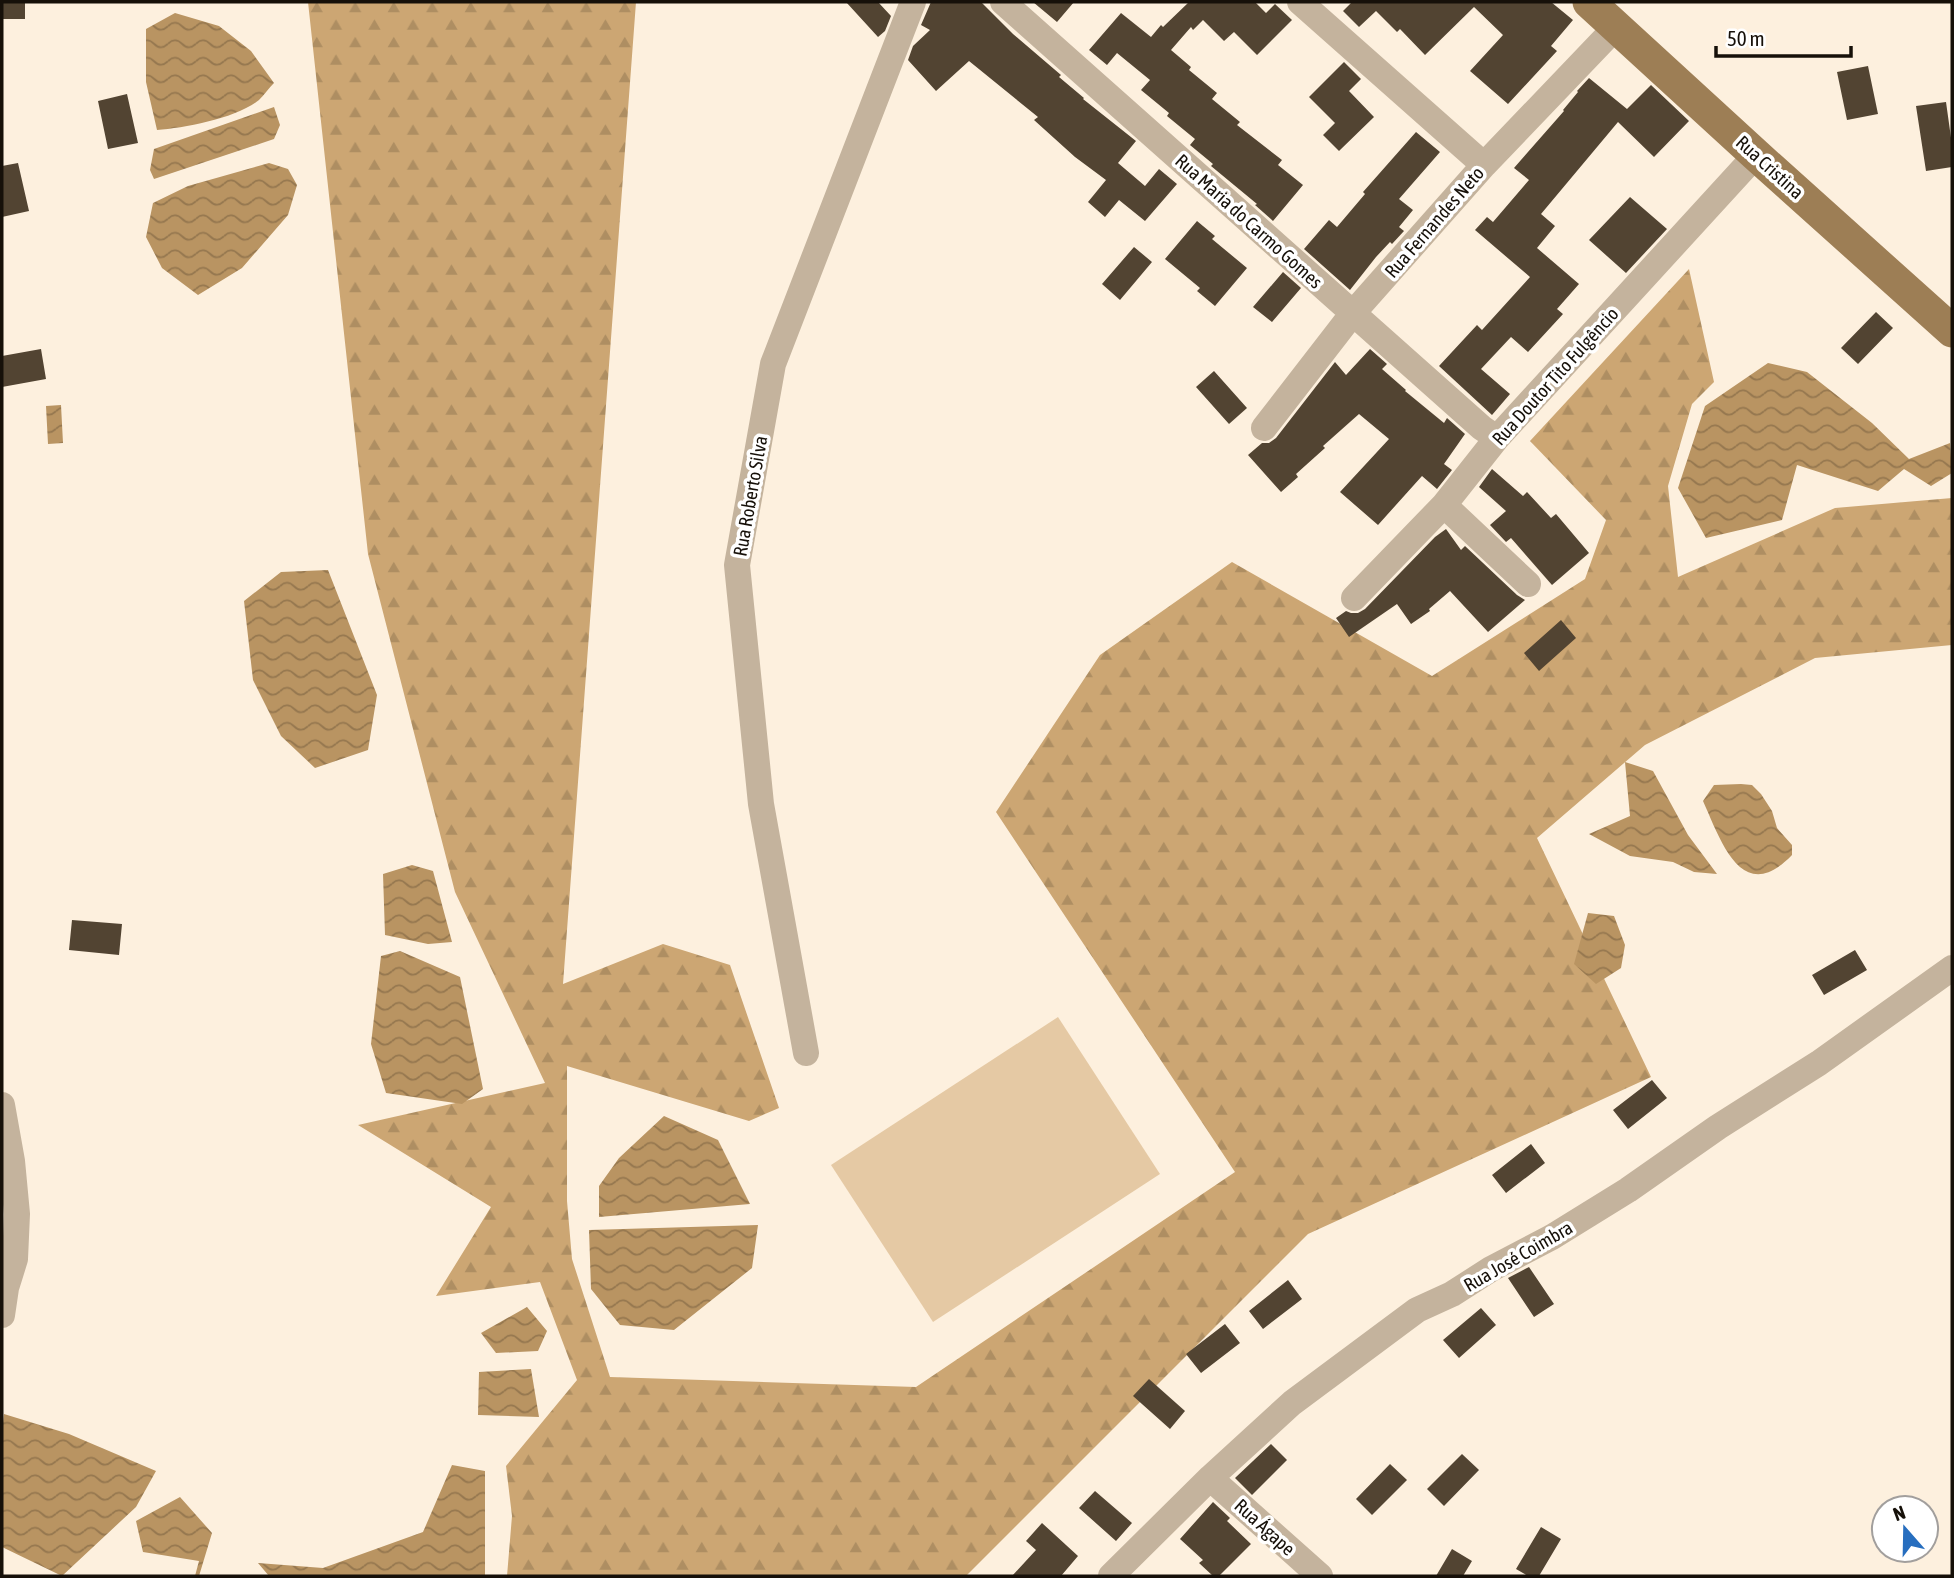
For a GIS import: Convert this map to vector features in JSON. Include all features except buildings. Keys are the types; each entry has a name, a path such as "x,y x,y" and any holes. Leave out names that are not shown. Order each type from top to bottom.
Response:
{"main road":[{"name":"Rua Cristina","path":"1589,2 1952,331"}],"street":[{"name":"Rua Roberto Silva","path":"806,1053 761,804 737,565 773,364 913,2"},
{"name":"Rua Maria do Carmo Gomes","path":"1003,2 1482,428 1497,438"},
{"path":"1300,2 1484,165"},
{"name":"Rua Fernandes Neto","path":"1264,428 1353,313 1484,165 1617,26"},
{"name":"Rua Doutor Tito Fulgêncio","path":"1354,598 1444,505 1497,438 1756,155"},
{"path":"1444,505 1528,584"},
{"name":"Rua José Coimbra","path":"1111,1576 1210,1478 1292,1403 1418,1310 1452,1294 1491,1269 1552,1237 1628,1190 1717,1127 1819,1063 1952,968"},
{"path":"2,1105 18,1214 15,1259 2,1315"},
{"name":"Rua Ágape","path":"1210,1478 1320,1576"}],"green space":[{"path":"308,2 636,2 563,984 663,944 730,965 779,1108 749,1121 567,1066 567,1201 572,1259 610,1377 916,1387 1235,1172 996,812 1100,655 1232,562 1432,676 1585,579 1606,520 1530,441 1689,269 1714,382 1692,404 1668,486 1678,577 1835,508 1952,498 1952,645 1815,658 1645,745 1537,838 1651,1077 1308,1234 966,1576 507,1576 512,1516 506,1466 577,1380 540,1282 436,1296 491,1207 358,1125 545,1083 455,892 368,554"}],"shaded area":[{"path":"1058,1017 1160,1174 933,1322 831,1165"}],"water":[{"path":"175,13 219,26 251,51 274,83 259,100 238,112 196,124 157,130 146,82 146,29"},
{"path":"274,107 280,125 274,139 154,179 150,170 154,149"},
{"path":"269,163 288,169 297,185 288,215 242,268 198,295 162,268 146,237 153,203 188,186"},
{"path":"1768,363 1807,372 1872,423 1909,459 1950,443 1952,473 1931,486 1904,469 1878,491 1797,465 1782,520 1706,538 1678,488 1705,406"},
{"path":"61,405 63,443 48,444 46,406"},
{"path":"328,570 377,695 368,750 315,768 281,736 253,680 244,601 281,572"},
{"path":"1625,762 1653,771 1688,835 1717,874 1694,872 1673,862 1630,856 1589,834 1630,816"},
{"path":"1714,785 1752,785 1761,794 1772,811 1777,828 1792,845 1792,855 1775,869 1760,874 1747,871 1736,862 1717,834 1703,801"},
{"path":"412,865 433,871 452,942 428,944 385,935 383,874"},
{"path":"1588,913 1614,916 1625,945 1621,968 1596,984 1574,964"},
{"path":"400,951 460,977 483,1089 462,1104 386,1093 371,1044 381,956"},
{"path":"664,1116 718,1140 750,1204 599,1217 599,1186 619,1158"},
{"path":"758,1225 752,1268 674,1330 620,1325 591,1289 589,1230"},
{"path":"527,1307 547,1331 538,1351 496,1353 481,1333"},
{"path":"531,1369 539,1417 478,1415 479,1372"},
{"path":"4,1414 69,1434 156,1471 136,1507 62,1576 2,1547"},
{"path":"452,1465 485,1471 485,1576 269,1576 258,1563 323,1568 423,1532"},
{"path":"180,1497 212,1533 199,1576 195,1576 199,1561 143,1552 136,1521"}]}
